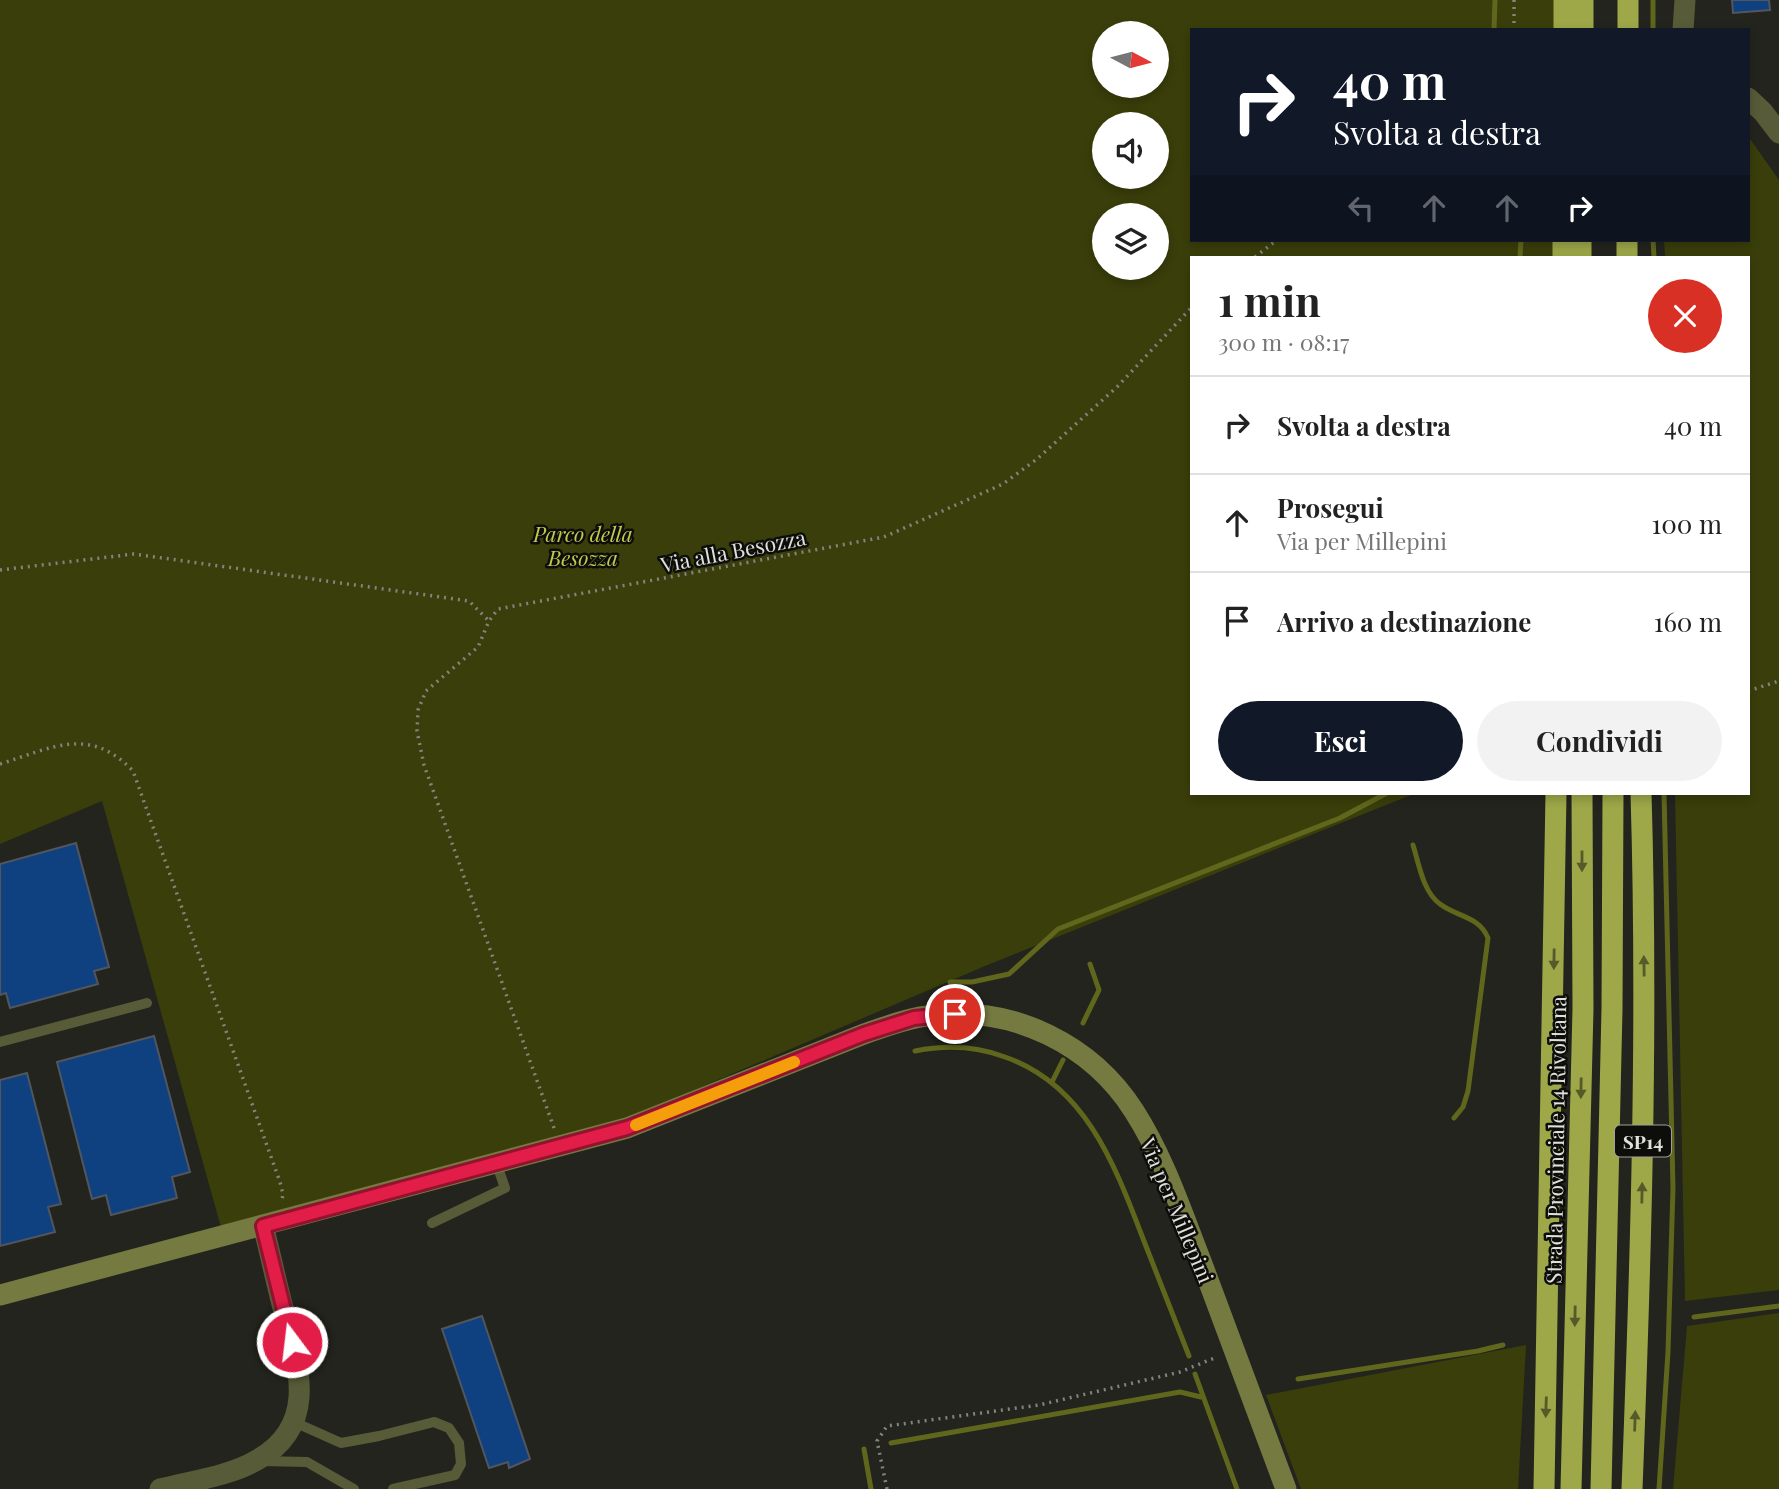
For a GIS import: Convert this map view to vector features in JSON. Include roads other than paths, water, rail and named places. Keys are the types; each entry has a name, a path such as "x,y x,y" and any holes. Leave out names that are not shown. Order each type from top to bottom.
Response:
{"highway":[{"path":"1564,0 1564,28"},
{"path":"1583,0 1583,28"},
{"path":"1614,0 1614,28"},
{"path":"1628,0 1628,28"},
{"path":"1544,1489 1556,795"},
{"name":"Strada Provinciale 14 Rivoltana","path":"1571,1489 1583,1009 1582,795"},
{"name":"SP14","path":"1601,1489 1612,1009 1613,795"},
{"name":"SP14","path":"1632,1489 1640,1289 1645,1011 1641,795"}],"street":[{"path":"1683,28 1685,0"},
{"path":"1750,100 1779,134"},
{"name":"Via per Millepini","path":"0,1296 627,1128 864,1034 904,1021 955,1014 986,1015 1045,1033 1080,1054 1104,1073 1130,1105 1163,1165 1286,1489"},
{"path":"160,1489 238,1469 257,1461 277,1445 294,1422 300,1398 299,1366 263,1226"}],"lane":[{"path":"0,1042 147,1003"},
{"path":"432,1223 505,1188 497,1165"},
{"path":"294,1422 341,1443 434,1422 449,1428 459,1443 461,1464 455,1475 393,1489"},
{"path":"257,1461 307,1462 354,1489"}],"waterway":[{"path":"1494,28 1495,0"},
{"path":"1653,0 1653,28"},
{"path":"1520,256 1521,242"},
{"path":"1653,242 1654,256"},
{"path":"950,982 972,982 1009,974 1058,929 1340,818 1383,795"},
{"path":"1659,1489 1668,1352 1673,1188 1664,795"},
{"path":"1413,845 1422,877 1434,899 1479,925 1488,938 1468,1091 1463,1107 1454,1118"},
{"path":"1083,1023 1099,990 1090,964"},
{"path":"915,1051 960,1048 1005,1057 1033,1070 1056,1087 1076,1107 1093,1130 1120,1181 1189,1356"},
{"path":"1052,1082 1063,1060"},
{"path":"1694,1317 1779,1306"},
{"path":"1298,1379 1503,1345"},
{"path":"1195,1374 1237,1489"},
{"path":"891,1443 1180,1392 1201,1397"},
{"path":"864,1449 871,1489"}],"park label":[{"name":"Parco della Besozza","path":"583,545"}]}
